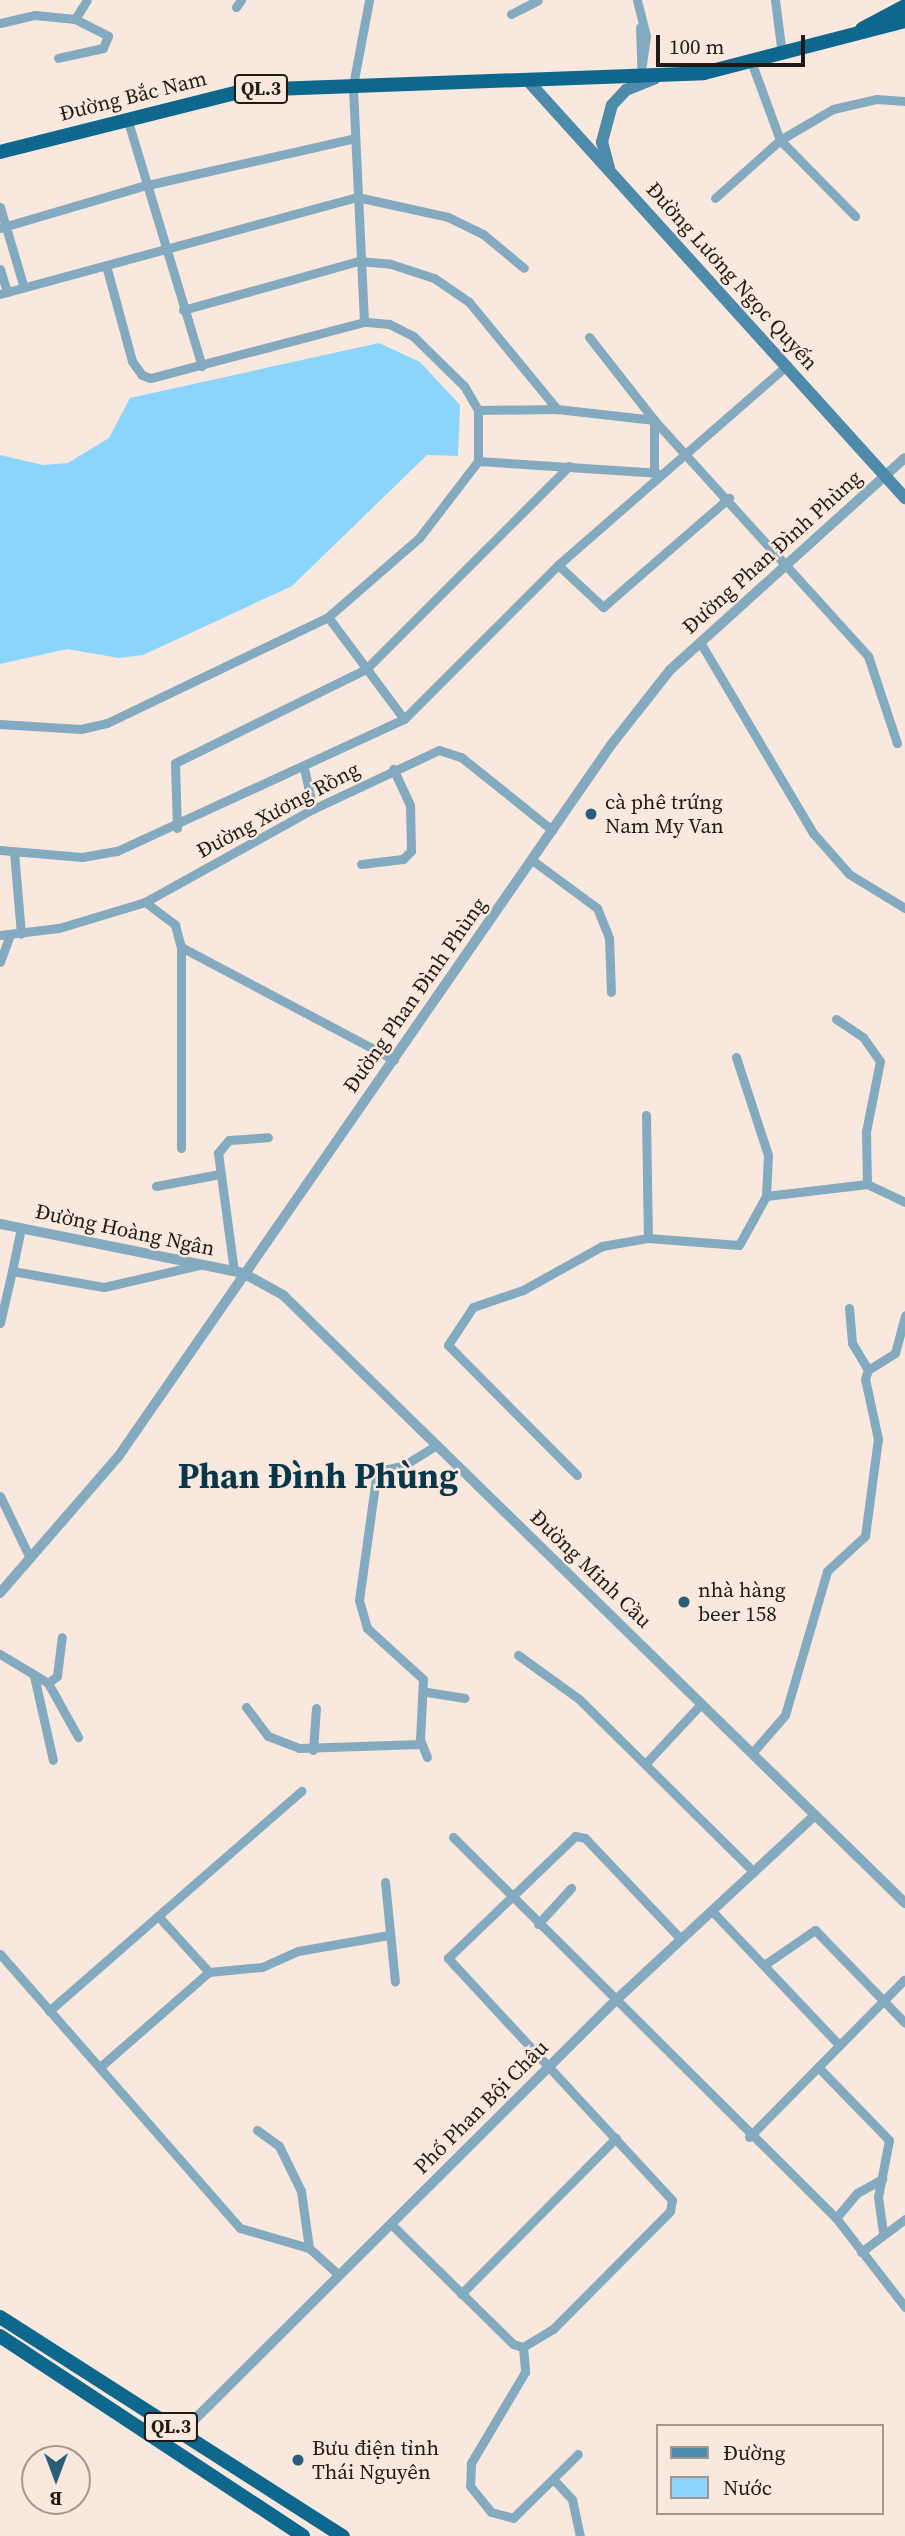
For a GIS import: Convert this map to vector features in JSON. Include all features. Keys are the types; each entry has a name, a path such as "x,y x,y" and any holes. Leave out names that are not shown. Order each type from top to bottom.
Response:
{"highway":[{"name":"QL.3","path":"833,44 905,6"},
{"name":"QL.3","path":"529,82 640,71 663,76 752,64 833,44 905,21"},
{"name":"Đường Bắc Nam","path":"0,152 246,90 529,82"},
{"name":"QL.3","path":"0,2317 343,2536"},
{"name":"QL.3","path":"0,2336 303,2536"}],"main road":[{"path":"614,177 602,142 612,105 634,85 663,76"},
{"name":"Đường Lương Ngọc Quyến","path":"529,82 905,498"}],"street":[{"path":"75,19 87,0"},
{"path":"364,322 352,139 353,85 369,0"},
{"path":"510,14 538,0"},
{"path":"637,0 640,71"},
{"path":"775,0 782,57"},
{"path":"0,23 35,16 75,19 102,29 108,43 58,58"},
{"path":"752,64 780,141 855,216"},
{"path":"715,198 780,141 854,102 905,101"},
{"path":"127,118 143,187 202,366"},
{"path":"3,228 143,187 352,139"},
{"path":"0,269 4,293 163,247 357,197 448,217 483,234 524,268"},
{"path":"0,207 3,228 24,288"},
{"path":"183,310 359,261 434,278 469,302 557,409"},
{"path":"0,724 80,729 107,723 328,617 419,538 478,461 478,410 442,361 414,336 389,324 364,322 150,379 137,370 106,265"},
{"path":"589,337 654,420 690,453 868,656 897,743"},
{"path":"0,849 14,852 101,855 177,828 404,719 558,565 663,478 787,365"},
{"path":"478,410 557,409 654,420"},
{"path":"654,420 654,470"},
{"name":"Đường Phan Đình Phùng","path":"0,1593 118,1457 238,1272 394,1060 552,830 662,680 700,642 789,565 905,458"},
{"path":"478,461 654,470 663,478"},
{"path":"177,828 172,772 180,759 366,668 569,466"},
{"path":"558,565 603,607 729,498"},
{"path":"328,617 404,719"},
{"path":"700,642 813,833 849,874 905,908"},
{"name":"Đường Xương Rồng","path":"5,935 21,934 145,902 313,809 393,769 439,750 461,757 552,830"},
{"path":"304,768 313,809"},
{"path":"361,863 403,859 411,851 408,797 393,769"},
{"path":"14,852 21,934"},
{"path":"532,860 597,908 609,938 611,992"},
{"path":"145,902 175,925 181,947 181,1148"},
{"path":"0,962 5,935"},
{"path":"181,947 394,1060"},
{"path":"836,1019 863,1037 880,1061 866,1132 867,1184"},
{"path":"577,1475 448,1345 473,1307 523,1290 602,1246 649,1238 738,1245 766,1196 766,1148 736,1057"},
{"path":"646,1115 649,1238"},
{"path":"238,1272 220,1174 219,1153 229,1140 268,1137"},
{"path":"156,1186 220,1174"},
{"path":"766,1196 867,1184 905,1202"},
{"name":"Đường Hoàng Ngân","path":"0,1224 238,1272"},
{"path":"0,1323 2,1301 12,1271 21,1228"},
{"path":"12,1271 104,1287 199,1265"},
{"name":"Đường Minh Cầu","path":"238,1272 283,1295 905,1903"},
{"path":"752,1753 785,1715 827,1571 865,1536 878,1439 867,1370 852,1343 849,1308"},
{"path":"867,1370 902,1343 905,1315"},
{"path":"427,1757 421,1744 427,1692 419,1673 367,1628 359,1600 377,1471 403,1466 437,1445"},
{"path":"0,1496 30,1558"},
{"path":"48,1683 57,1676 62,1637"},
{"path":"0,1654 48,1683 78,1737"},
{"path":"518,1655 579,1699 754,1872"},
{"path":"34,1676 53,1760"},
{"path":"427,1692 465,1698"},
{"path":"646,1763 701,1704"},
{"path":"246,1707 268,1735 313,1750 421,1744"},
{"path":"313,1750 316,1708"},
{"path":"49,2011 301,1791"},
{"name":"Phố Phan Bội Châu","path":"181,2433 615,2001 815,1815"},
{"path":"453,1837 749,2137 836,2218 905,2307"},
{"path":"523,2347 553,2329 670,2211 667,2192 448,1962 510,1896 571,1838 583,1837 681,1939"},
{"path":"385,1882 395,1982"},
{"path":"538,1924 571,1888"},
{"path":"712,1911 839,2045"},
{"path":"158,1916 209,1972"},
{"path":"764,1965 815,1930 905,2023"},
{"path":"100,2067 209,1972 262,1967 298,1951 389,1935"},
{"path":"0,1954 240,2228 309,2248 338,2274"},
{"path":"749,2137 904,1980"},
{"path":"818,2067 889,2140 882,2179 883,2234"},
{"path":"257,2130 279,2146 301,2190 309,2248"},
{"path":"461,2294 616,2138"},
{"path":"836,2218 857,2193 882,2179"},
{"path":"861,2252 905,2219"},
{"path":"392,2225 461,2294 523,2347 524,2372 471,2463 470,2486 503,2519 527,2509 578,2454"},
{"path":"554,2480 572,2499 580,2536"}],"water":[{"path":"379,343 420,362 460,405 458,456 427,455 292,586 143,655 119,658 67,649 0,664 0,455 43,465 68,463 109,438 130,398"}],"place":[{"name":"cà phê trứng Nam My Van","path":"591,814"},
{"name":"nhà hàng beer 158","path":"684,1602"},
{"name":"Bưu điện tỉnh Thái Nguyên","path":"298,2460"}],"district":[{"name":"Phan Đình Phùng","path":"318,1476"}]}
